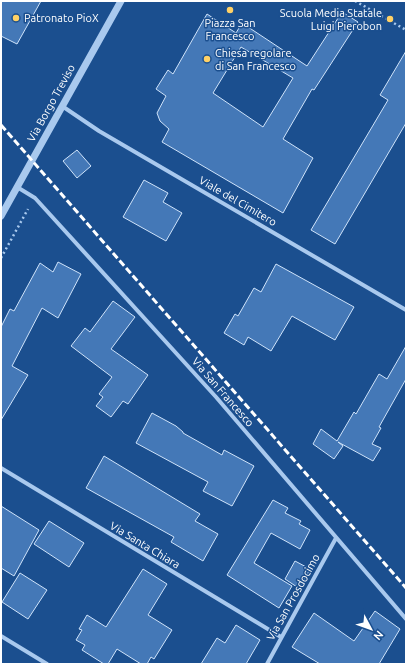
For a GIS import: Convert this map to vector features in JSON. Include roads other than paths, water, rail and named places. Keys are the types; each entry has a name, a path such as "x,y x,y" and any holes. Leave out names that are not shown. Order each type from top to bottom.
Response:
{"street":[{"name":"Via Borgo Treviso","path":"1,216 121,1"},
{"name":"Viale del Cimitero","path":"62,106 99,131 406,310"},
{"name":"Via San Francesco","path":"17,187 35,198 216,397 406,619"},
{"name":"Via Santa Chiara","path":"1,468 281,637"},
{"name":"Via San Prosdocimo","path":"267,664 336,538"},
{"path":"1,636 47,664"}],"railway":[{"path":"1,125 406,588"}],"place":[{"name":"Piazza San Francesco","path":"230,10"},
{"name":"Patronato PioX","path":"16,18"},
{"name":"Scuola Media Statale Luigi Pierobon","path":"390,19"},
{"name":"Chiesa regolare di San Francesco","path":"207,59"}]}
